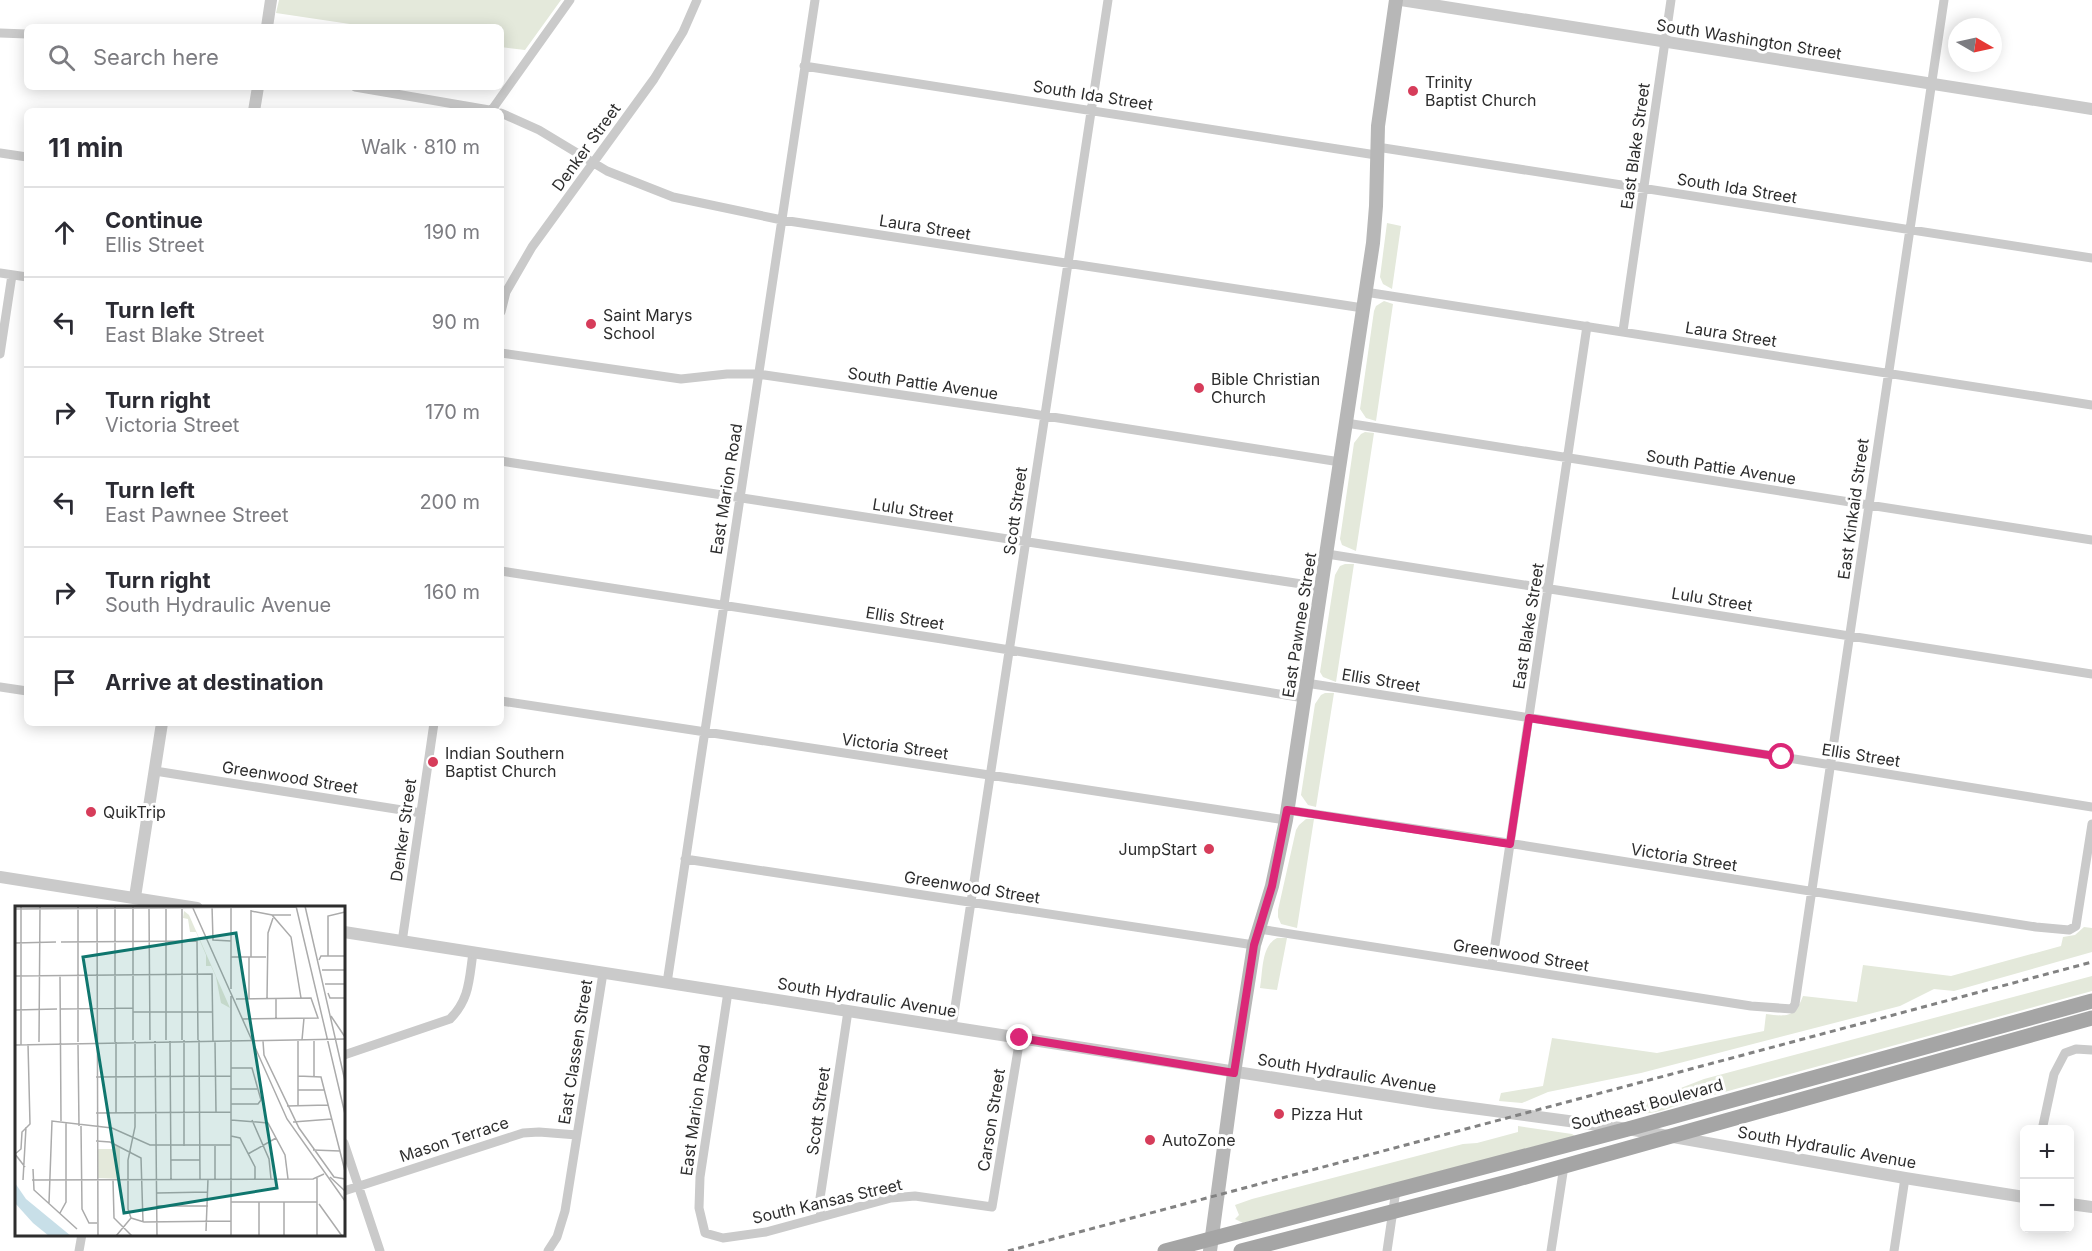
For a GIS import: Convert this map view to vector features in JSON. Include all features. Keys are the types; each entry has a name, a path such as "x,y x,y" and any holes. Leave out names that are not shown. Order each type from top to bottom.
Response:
{"main road":[{"name":"East Pawnee Street","path":"1210,1245 1254,945 1272,886 1286,815 1327,554 1376,206 1376,151 1396,0"},
{"name":"Southeast Boulevard","path":"1165,1251 1210,1245 1396,1190 1628,1129 2092,1001"},
{"path":"1245,1250 1564,1166 2092,1018"}],"street":[{"path":"267,24 271,0"},
{"path":"497,108 570,0"},
{"name":"Denker Street","path":"504,300 506,292 532,247 675,47 697,0"},
{"name":"East Marion Road","path":"667,983 815,0"},
{"name":"Scott Street","path":"951,1027 1108,0"},
{"name":"South Washington Street","path":"1401,0 2092,109"},
{"name":"East Blake Street","path":"1623,331 1671,0"},
{"name":"East Kinkaid Street","path":"1778,1009 1792,1009 1795,1004 1944,0"},
{"path":"0,33 24,34"},
{"name":"South Ida Street","path":"804,66 1090,110 1644,189 2092,258"},
{"path":"254,108 258,90"},
{"name":"Laura Street","path":"372,90 478,108"},
{"name":"Laura Street","path":"504,115 539,130 607,171 673,197 782,220 1363,308"},
{"path":"0,153 24,157"},
{"path":"0,273 24,277"},
{"path":"0,354 12,275"},
{"name":"Laura Street","path":"1365,292 2092,405"},
{"name":"East Blake Street","path":"1492,965 1587,326"},
{"name":"South Pattie Avenue","path":"504,353 681,378 758,374 1340,462"},
{"name":"South Pattie Avenue","path":"1346,423 2092,540"},
{"name":"Lulu Street","path":"504,461 1321,587"},
{"name":"Lulu Street","path":"1327,554 2092,674"},
{"name":"Ellis Street","path":"504,571 1304,698"},
{"name":"Ellis Street","path":"1306,683 2092,807"},
{"path":"0,687 24,691"},
{"name":"Victoria Street","path":"504,701 991,776 1510,844 1812,893 2069,930 2076,926 2092,824"},
{"path":"135,902 162,726"},
{"name":"Denker Street","path":"402,942 434,726"},
{"name":"Greenwood Street","path":"155,771 420,813"},
{"name":"Greenwood Street","path":"685,859 1254,945"},
{"path":"0,877 135,902 176,906"},
{"name":"Greenwood Street","path":"1258,929 1778,1009"},
{"name":"South Hydraulic Avenue","path":"345,932 1435,1104 1628,1129 2020,1196"},
{"path":"345,1054 450,1019 458,1011 467,995 473,953"},
{"name":"East Classen Street","path":"548,1251 562,1225 603,973"},
{"name":"East Marion Road","path":"705,1233 699,1208 700,1177 728,992"},
{"name":"Scott Street","path":"821,1216 819,1205 848,1011"},
{"name":"Carson Street","path":"992,1207 1020,1038"},
{"path":"2043,1125 2054,1074 2065,1053 2076,1049 2092,1050"},
{"name":"Mason Terrace","path":"345,1191 523,1133 577,1135"},
{"path":"345,1146 380,1251"},
{"path":"1551,1251 1564,1166"},
{"path":"1894,1251 1905,1178"},
{"path":"1387,1251 1396,1190"},
{"name":"South Kansas Street","path":"705,1233 723,1238 766,1232 891,1198 915,1196 992,1207"},
{"path":"2074,1205 2092,1207"},
{"path":"79,1251 82,1236"}],"shaded area":[{"path":"279,0 561,0 525,50 504,47 504,24 350,24 276,13"},
{"path":"1387,223 1401,226 1392,289 1383,284 1380,277"},
{"path":"1384,301 1393,304 1376,421 1366,418 1360,409 1374,311 1376,306"},
{"path":"1365,432 1374,433 1356,551 1342,545 1340,539 1354,443"},
{"path":"1354,564 1336,682 1323,677 1320,672 1335,575 1340,566"},
{"path":"1325,693 1334,693 1316,807 1308,805 1301,795 1315,704"},
{"path":"1306,819 1314,819 1297,928 1281,924 1278,910 1296,830"},
{"path":"2084,927 2092,928 2092,952 1954,991 1934,989 1900,1006 1641,1073 1548,1092 1522,1103 1499,1101 1501,1093 1543,1086 1552,1038 1657,1053 1764,1031 1766,1014 1790,1014 1797,1008 1803,996 1857,1002 1863,965 1951,976 2061,946 2063,937 2075,935"},
{"path":"1277,938 1287,938 1277,990 1260,988 1265,953"},
{"path":"2092,976 2092,991 1662,1110 1646,1114 1610,1112 1614,1108 1668,1093 1704,1079"},
{"path":"1518,1126 1575,1136 1243,1223 1235,1219 1239,1215 1235,1205 1252,1199 1518,1132"}],"railway":[{"path":"1008,1251 2092,962"}],"place":[{"name":"Trinity Baptist Church","path":"1413,91"},
{"name":"Saint Marys School","path":"591,324"},
{"name":"Bible Christian Church","path":"1199,388"},
{"name":"Indian Southern Baptist Church","path":"433,762"},
{"name":"QuikTrip","path":"91,812"},
{"name":"JumpStart","path":"1209,849"},
{"name":"Pizza Hut","path":"1279,1114"},
{"name":"AutoZone","path":"1150,1140"}],"route":[{"path":"1020,1038 1234,1073 1254,945 1272,886 1287,810 1510,844 1529,718 1782,757"}]}
